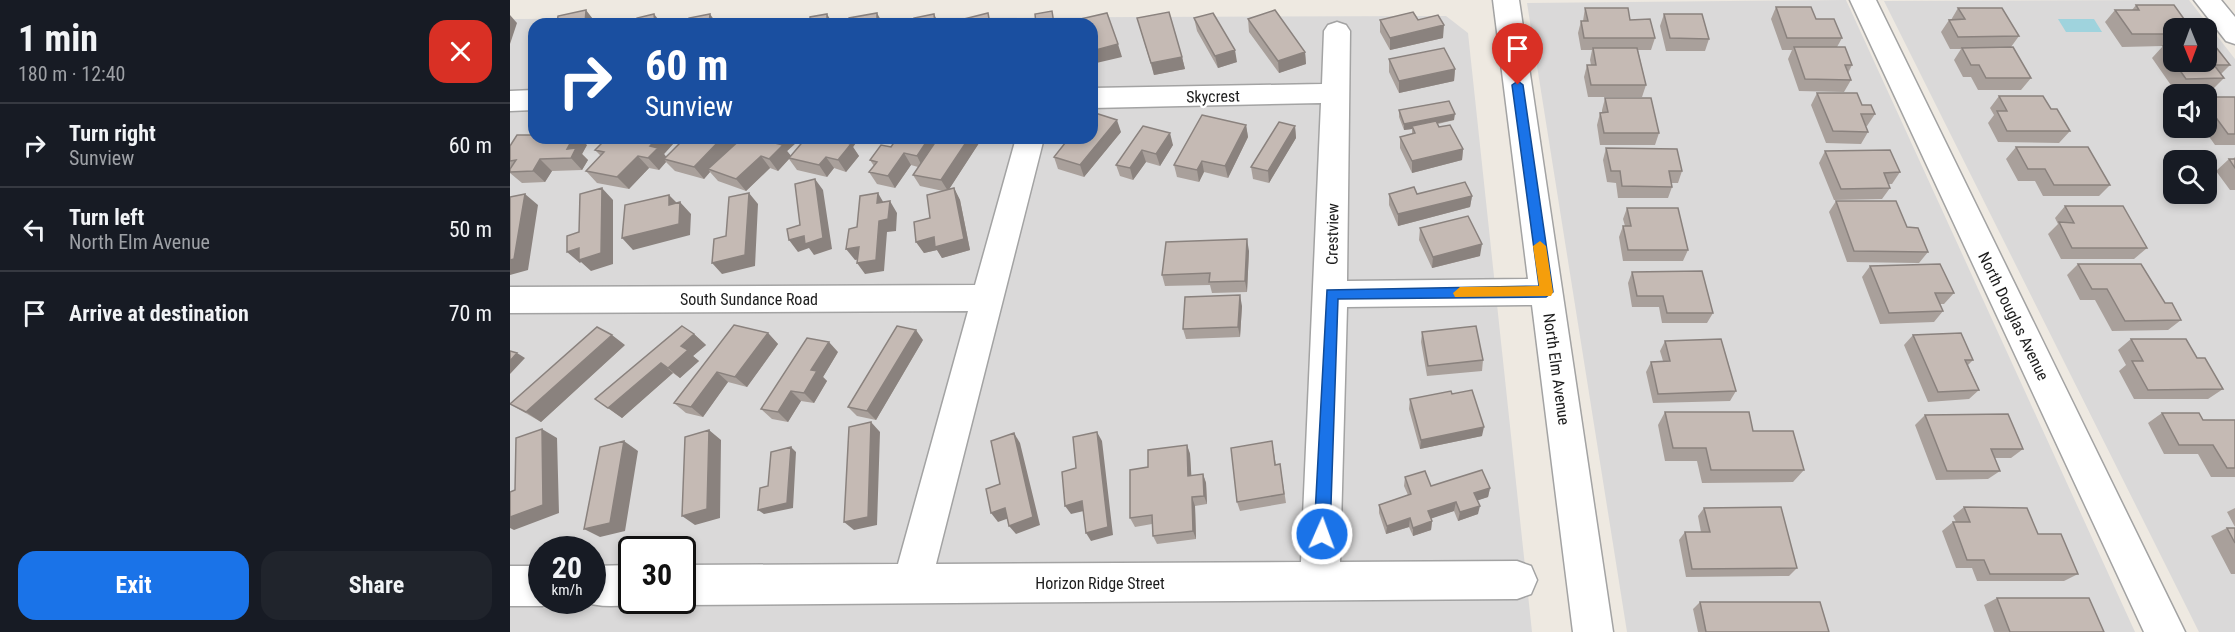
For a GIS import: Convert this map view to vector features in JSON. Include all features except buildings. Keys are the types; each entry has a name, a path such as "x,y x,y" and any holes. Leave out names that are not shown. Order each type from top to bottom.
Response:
{"street":[{"name":"North Elm Avenue","path":"1506,0 1593,632"},
{"name":"North Douglas Avenue","path":"1863,0 2165,632"},
{"path":"2207,0 2235,35"},
{"name":"Crestview","path":"1320,582 1331,294 1337,31"},
{"name":"Skycrest","path":"1098,98 1334,93"},
{"path":"510,100 528,100"},
{"path":"912,584 1028,144"},
{"path":"1331,294 1546,292"},
{"name":"South Sundance Road","path":"510,300 988,298"},
{"name":"Horizon Ridge Street","path":"696,585 1517,580"},
{"path":"510,586 528,586"}],"shaded area":[{"path":"1846,0 2135,632 1627,632 1527,3"},
{"path":"2189,0 2203,18 2163,18 2163,72 2217,72 2217,36 2235,59 2235,632 2199,632 1884,1"},
{"path":"1446,16 1468,33 1532,632 510,632 510,19 528,19 528,144 1098,144 1098,18 822,18"}],"water":[{"path":"2058,19 2094,19 2102,32 2066,32"}],"slow traffic":[{"path":"1460,293 1546,292 1540,246"}],"route":[{"path":"1322,534 1331,294 1546,292 1518,85"}]}
